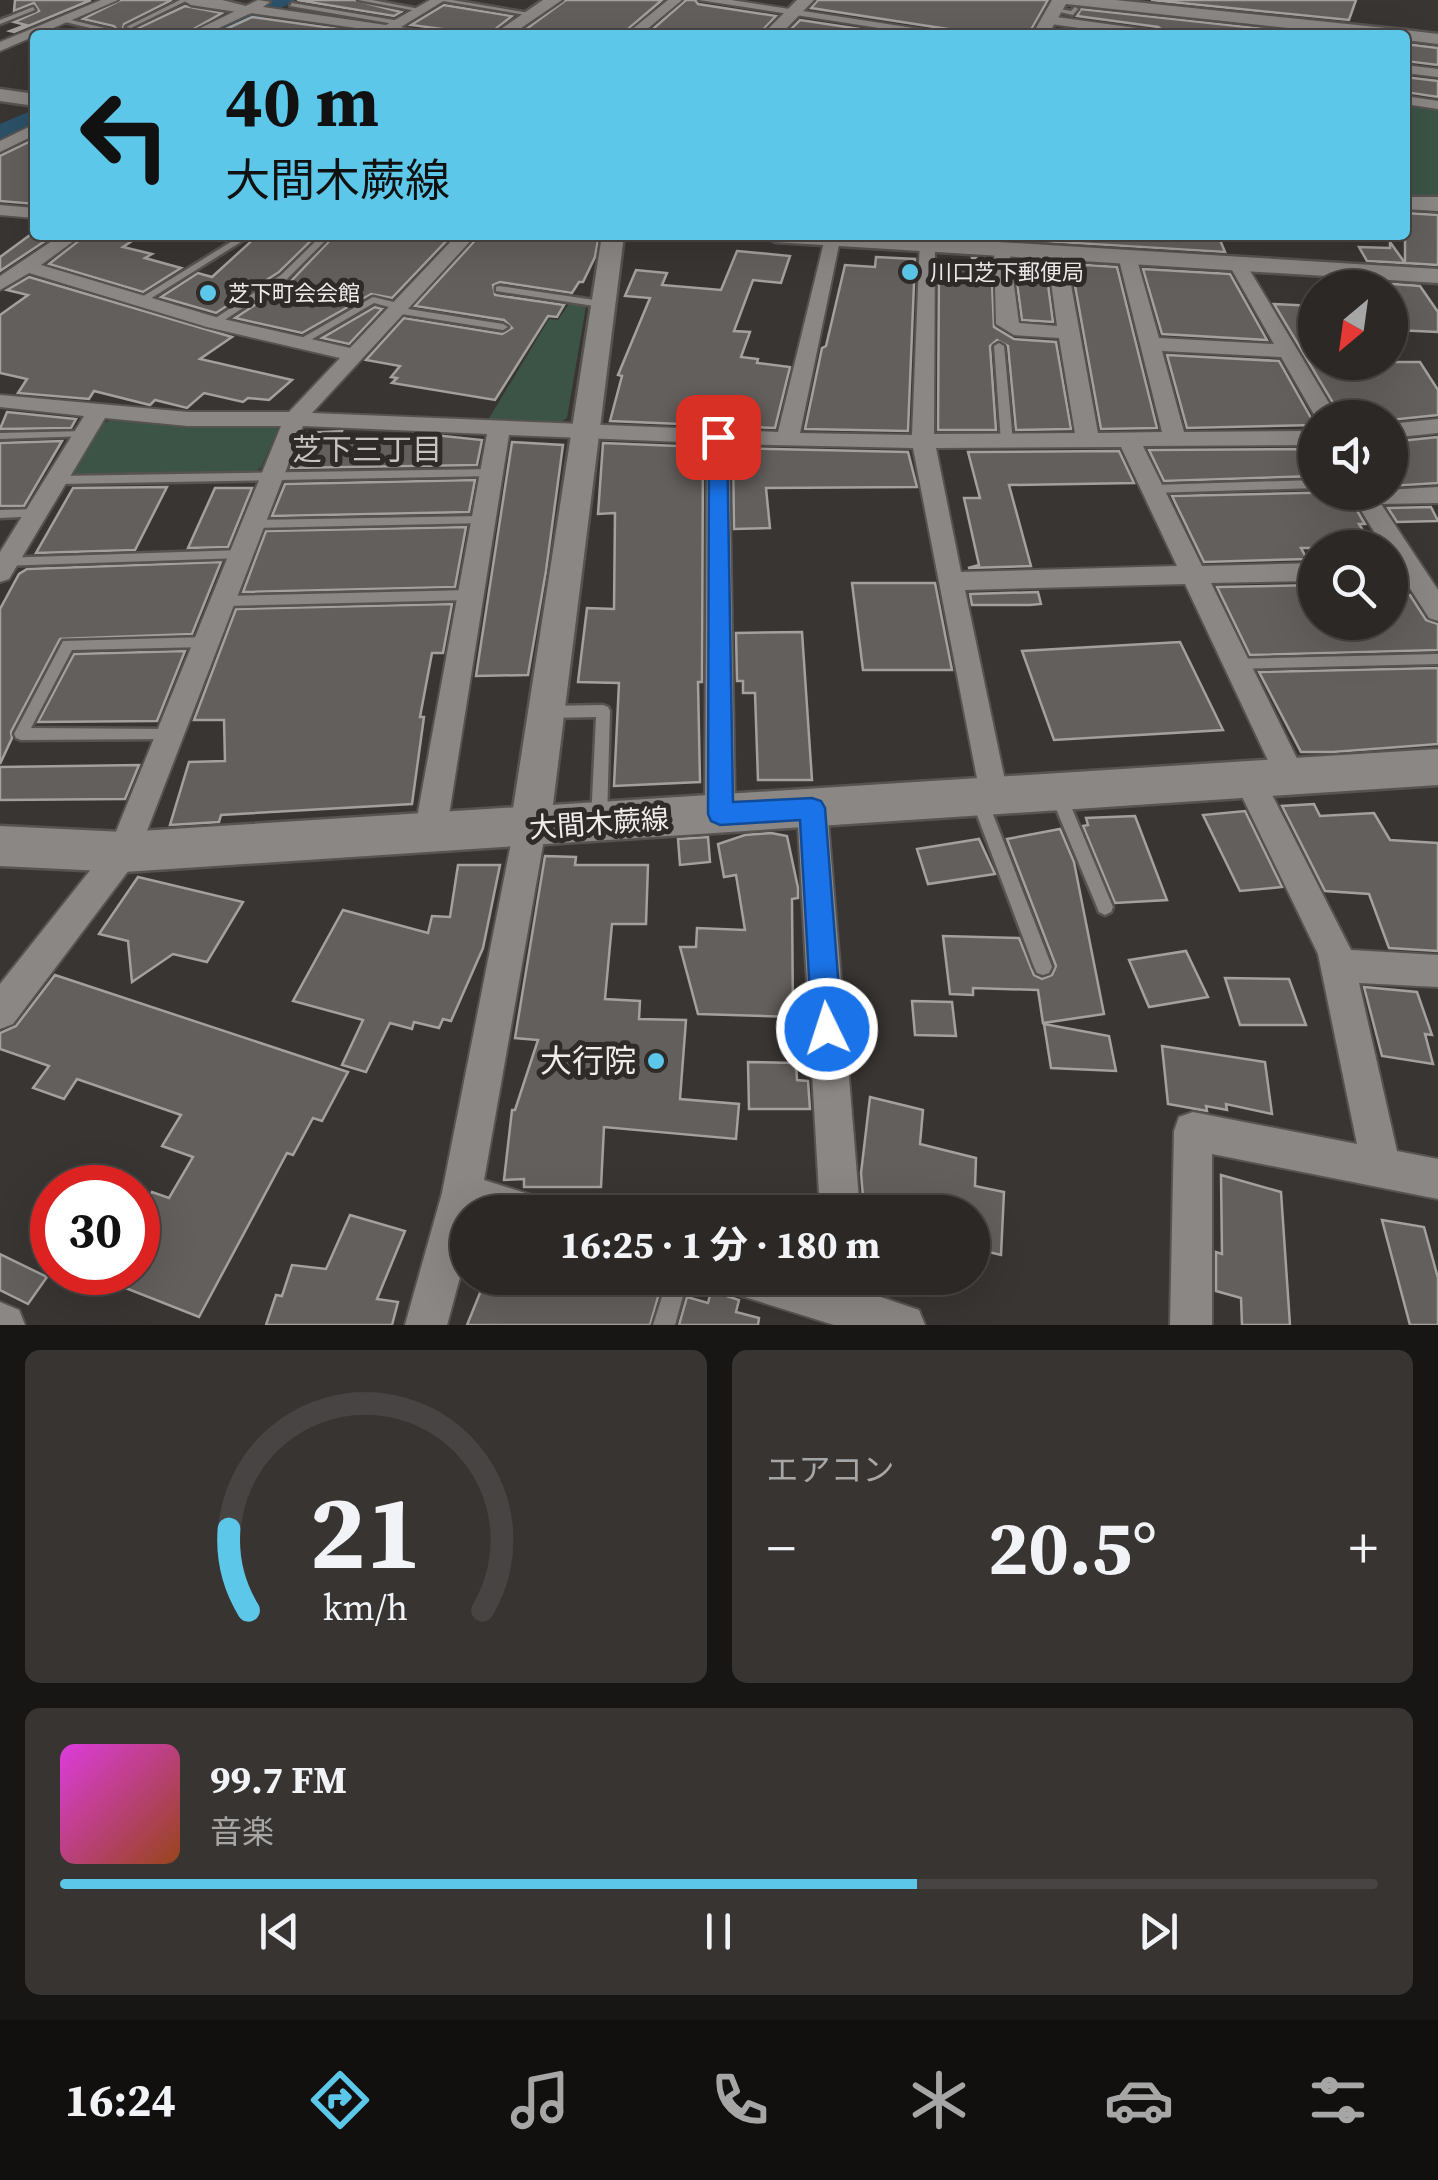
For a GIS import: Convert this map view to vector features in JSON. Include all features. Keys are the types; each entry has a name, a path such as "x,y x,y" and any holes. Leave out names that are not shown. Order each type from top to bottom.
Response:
{"main road":[{"name":"大間木蕨線","path":"0,846 124,852 1438,767"}],"street":[{"path":"44,30 112,0"},
{"path":"188,0 272,8 369,30"},
{"path":"387,30 439,0"},
{"path":"508,30 554,0"},
{"path":"638,30 676,0"},
{"path":"705,0 800,6 902,30"},
{"path":"237,30 272,8 296,2"},
{"path":"1058,12 1171,5 1292,29"},
{"path":"201,30 241,6"},
{"path":"775,30 800,6"},
{"path":"1058,12 1136,30"},
{"path":"0,32 29,38"},
{"path":"1410,36 1438,39"},
{"path":"0,47 29,38"},
{"path":"1410,70 1438,73"},
{"path":"0,94 30,103"},
{"path":"1410,101 1438,105"},
{"path":"18,117 30,108"},
{"path":"0,147 30,132"},
{"path":"1410,203 1438,204"},
{"path":"0,210 30,213"},
{"path":"0,284 66,240"},
{"path":"0,1012 124,852 270,476 296,419 462,240"},
{"path":"426,1325 462,1193 530,828 582,429 612,240"},
{"path":"787,440 834,240"},
{"path":"986,795 923,442 924,240 1438,276"},
{"path":"1263,266 1264,240"},
{"path":"1000,248 1006,324 1014,329 1068,334"},
{"path":"1056,252 1088,440"},
{"path":"1127,256 1176,440"},
{"path":"1238,264 1317,400"},
{"path":"29,267 214,323 352,355"},
{"path":"1150,344 1288,350"},
{"path":"0,401 188,419 500,426 787,440 1298,438"},
{"path":"2,566 98,411"},
{"path":"430,834 500,426"},
{"path":"1408,428 1438,426"},
{"path":"718,437 720,814"},
{"path":"1130,440 1234,664 1270,778 1336,952 1381,1168"},
{"path":"1408,495 1438,495"},
{"path":"950,581 1298,572"},
{"path":"1408,578 1436,604"},
{"path":"812,808 839,1195"},
{"path":"1338,966 1438,972"},
{"path":"1191,1325 1193,1131 1438,1179"},
{"path":"462,1193 469,1195"},
{"path":"806,1295 904,1325"}],"lane":[{"path":"128,27 188,0"},
{"path":"361,0 422,10"},
{"path":"439,0 532,14"},
{"path":"296,2 400,22"},
{"path":"0,22 33,9"},
{"path":"63,20 107,30"},
{"path":"142,300 240,240"},
{"path":"214,323 284,277 322,240"},
{"path":"499,289 602,304"},
{"path":"298,342 374,300 397,308 503,327"},
{"path":"999,346 1007,442"},
{"path":"0,436 84,434"},
{"path":"58,480 492,473"},
{"path":"1152,488 1298,484"},
{"path":"0,514 37,514"},
{"path":"253,524 482,520"},
{"path":"2,566 242,554"},
{"path":"224,600 470,596"},
{"path":"169,735 22,734 68,645 207,642"},
{"path":"1234,664 1438,660"},
{"path":"548,712 603,711 599,823"},
{"path":"1056,791 1105,907"},
{"path":"986,795 1043,967"},
{"path":"664,1325 673,1295"}],"green space":[{"path":"1410,105 1438,109 1438,197 1410,196"},
{"path":"569,304 586,306 567,418 559,423 488,420 549,319 558,320"},
{"path":"114,419 272,425 278,429 261,468 255,471 78,476 74,473 101,424"}],"building":[{"path":"15,0 91,0 14,32 10,31 26,25 14,22 39,11 34,3 14,11"},
{"path":"121,0 172,0 124,24 125,30 83,19"},
{"path":"297,0 354,0 401,12 394,16"},
{"path":"566,0 662,0 627,30 525,30"},
{"path":"686,0 776,16 763,30 652,30"},
{"path":"818,0 1048,0 1031,30 954,30 811,8"},
{"path":"1151,0 1356,0 1349,20"},
{"path":"444,5 512,16 494,30 411,25"},
{"path":"185,6 222,13 192,30 134,30"},
{"path":"1081,9 1273,30 1162,30 1077,16"},
{"path":"252,17 346,30 224,30"},
{"path":"800,20 867,30 790,30"},
{"path":"1410,45 1438,48 1438,65 1410,62"},
{"path":"1410,78 1438,81 1438,97 1410,93"},
{"path":"30,141 30,204 0,201 0,156"},
{"path":"1410,213 1438,215 1438,265 1405,263"},
{"path":"30,235 30,240 46,240 0,271 0,257"},
{"path":"80,240 124,240 132,241 123,247 152,254 145,258 181,268 143,292 49,264"},
{"path":"253,240 312,240 279,272 216,313 161,297 198,273 212,277"},
{"path":"330,240 447,240 392,298 371,294 302,333 235,318 290,282"},
{"path":"475,240 598,240 583,282 572,293 500,282 493,285 495,295 564,305 557,317 548,316 495,400 392,383 397,378 391,377 400,366 366,360 404,318 502,334 512,328 504,320 415,306"},
{"path":"1024,240 1220,240 1225,252"},
{"path":"1390,242 1405,263 1367,261 1359,247 1390,248"},
{"path":"737,251 790,256 781,283 753,280 734,331 750,332 741,357 790,367 775,428 610,421 622,376 618,375 650,298 625,296 636,270 667,273 662,285 721,290"},
{"path":"876,257 915,259 908,431 805,429 845,265 875,267"},
{"path":"972,258 991,259 994,327 1014,339 1056,342 1071,429 1016,430 1008,346 997,340 990,346 996,430 938,430 939,261 973,263"},
{"path":"1014,261 1045,262 1053,322 1022,320"},
{"path":"1071,264 1117,267 1157,428 1101,429"},
{"path":"1143,269 1230,274 1267,340 1162,334"},
{"path":"29,277 232,337 200,359 292,380 269,400 248,398 243,402 204,393 187,408 155,400 150,405 94,391 89,399 18,393 27,379 0,373 0,315 28,295 7,290"},
{"path":"1408,285 1420,286 1438,312 1438,332 1408,331"},
{"path":"1274,304 1298,305 1298,344"},
{"path":"375,307 382,309 349,344 322,338"},
{"path":"1167,355 1279,361 1301,400 1298,425 1187,428"},
{"path":"1408,362 1420,362 1438,390 1438,415 1408,418 1408,400 1331,400 1319,380 1408,380"},
{"path":"7,412 76,419 71,428 0,429"},
{"path":"342,431 340,436 434,435 482,440 477,465 291,468 304,433"},
{"path":"1438,437 1438,483 1408,485 1408,440"},
{"path":"62,441 24,506 0,506 0,443"},
{"path":"512,442 563,445 546,571 528,675 476,676"},
{"path":"603,443 703,447 700,782 614,786 619,683 578,682 587,608 614,609 615,513 598,514"},
{"path":"733,448 908,452 917,487 766,488 770,528 734,529"},
{"path":"1298,449 1298,477 1164,481 1149,450"},
{"path":"1119,451 1134,483 1009,485 1031,566 968,568 979,565 964,498 980,498 968,452"},
{"path":"475,480 469,512 272,516 285,484"},
{"path":"167,487 135,550 36,553 73,488"},
{"path":"215,488 252,488 228,547 188,548"},
{"path":"1298,493 1298,510 1357,510 1365,524 1359,524 1363,530 1298,530 1298,559 1204,562 1172,496"},
{"path":"1431,507 1438,521 1397,522 1389,510"},
{"path":"466,527 455,587 243,592 266,531"},
{"path":"221,562 192,634 60,639 11,732 0,764 0,609 19,574 27,569"},
{"path":"852,583 935,583 952,670 863,670"},
{"path":"1298,585 1298,640 1408,640 1410,595 1426,620 1438,624 1438,650 1250,655 1217,587"},
{"path":"1038,592 1041,604 1030,605 972,605 970,594"},
{"path":"452,604 443,653 432,653 420,717 424,717 412,804 221,815 219,822 170,825 189,762 225,761 224,720 194,720 236,609"},
{"path":"802,632 812,780 758,780 755,693 743,693 743,681 737,681 736,633"},
{"path":"1180,642 1223,730 1054,740 1022,651"},
{"path":"185,651 157,721 38,722 74,654"},
{"path":"1438,668 1438,744 1333,752 1301,752 1259,672"},
{"path":"139,765 125,799 0,800 0,767"},
{"path":"1314,804 1320,816 1374,813 1390,840 1438,843 1438,951 1389,948 1369,894 1325,891 1282,806"},
{"path":"1245,811 1282,887 1240,891 1203,815"},
{"path":"1135,816 1167,900 1115,903 1083,826 1088,825 1086,818"},
{"path":"1060,829 1074,862 1104,1014 1043,1023 1038,990 973,988 973,995 950,994 943,936 1019,938 1034,975 1042,979 1052,975 1056,966 1007,839"},
{"path":"745,835 787,836 798,888 798,898 792,899 793,1017 698,1014 680,947 696,947 697,928 745,930 736,875 724,877 718,844"},
{"path":"708,837 710,862 680,865 678,839"},
{"path":"979,839 995,874 928,884 917,849"},
{"path":"545,856 576,857 575,865 648,865 646,924 612,924 605,999 640,1001 639,1019 686,1020 680,1099 739,1104 736,1139 604,1127 601,1187 524,1187 524,1179 504,1180 512,1110 538,1040 515,1038"},
{"path":"458,865 500,865 483,948 451,1021 443,1019 439,1028 414,1022 412,1029 390,1023 366,1072 342,1065 363,1020 293,1001 343,910 428,933 432,916 450,917"},
{"path":"138,877 243,902 207,962 173,954 132,982 128,941 99,934"},
{"path":"1186,951 1208,997 1149,1007 1129,960"},
{"path":"55,975 348,1072 322,1121 313,1118 293,1155 287,1153 199,1317 143,1295 160,1295 160,1195 169,1198 193,1157 162,1146 181,1115 77,1079 64,1099 33,1088 49,1066 0,1049 0,1033 16,1026"},
{"path":"1225,978 1289,979 1306,1025 1240,1025"},
{"path":"1364,987 1417,992 1432,1035 1425,1034 1433,1064 1382,1056"},
{"path":"912,1001 952,1002 956,1036 915,1035"},
{"path":"1044,1024 1109,1036 1116,1071 1051,1068"},
{"path":"1162,1046 1265,1062 1272,1114 1226,1104 1227,1110 1206,1106 1207,1111 1168,1104"},
{"path":"748,1062 796,1063 797,1080 808,1081 810,1109 749,1109"},
{"path":"870,1097 923,1110 920,1144 976,1158 975,1186 1004,1192 1001,1255 990,1252 990,1195 863,1195 861,1173"},
{"path":"1221,1175 1281,1192 1290,1325 1242,1325 1241,1298 1216,1291 1216,1252 1222,1254"},
{"path":"350,1215 405,1231 377,1299 398,1302 392,1325 266,1325 276,1295 282,1296 292,1265 326,1269"},
{"path":"1382,1220 1424,1227 1438,1278 1438,1325 1410,1325"},
{"path":"0,1254 30,1269 30,1295 34,1295 28,1304 0,1290"},
{"path":"479,1295 659,1295 650,1325 467,1325"},
{"path":"710,1295 739,1300 736,1312 759,1318 758,1325 679,1325 687,1297 708,1303"}],"waterway":[{"path":"221,30 284,0"},
{"path":"0,136 30,121"}],"place":[{"name":"川口芝下郵便局","path":"910,272"},
{"name":"芝下町会会館","path":"208,293"},
{"name":"大行院","path":"656,1061"}],"district":[{"name":"芝下三丁目","path":"367,450"}],"route":[{"path":"718,437 720,814 812,808 827,1029"}]}
